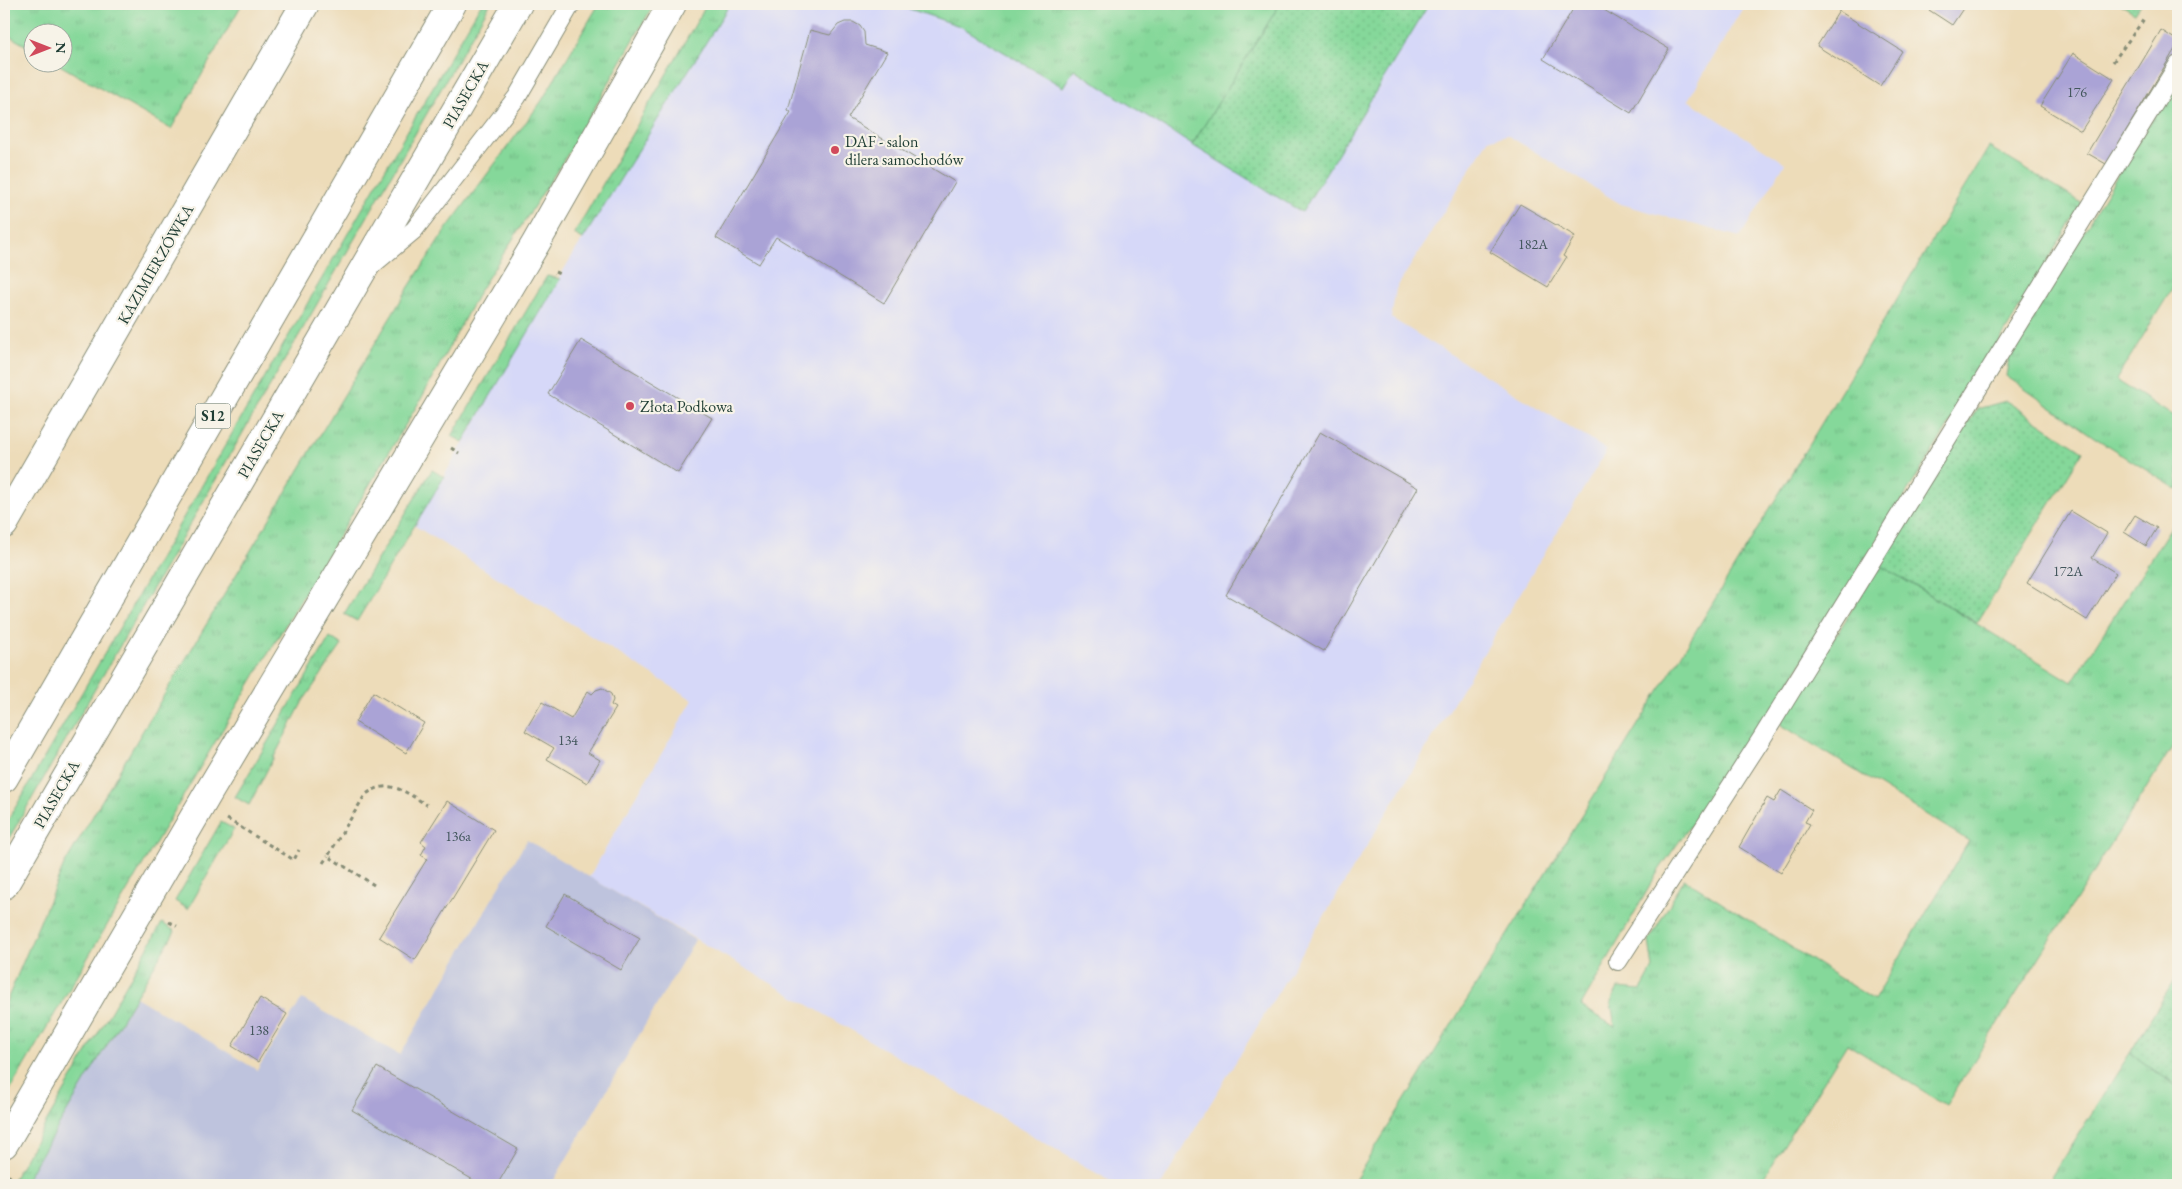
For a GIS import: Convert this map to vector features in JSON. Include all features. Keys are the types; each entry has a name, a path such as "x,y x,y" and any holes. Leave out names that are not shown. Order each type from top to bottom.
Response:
{"main road":[{"name":"KAZIMIERZÓWKA","path":"4,524 305,4"},
{"name":"S12","path":"4,778 452,4"},
{"name":"PIASECKA","path":"4,885 518,4"},
{"path":"4,1144 232,752 536,244 672,4"}],"lane":[{"path":"360,275 414,230 516,97 571,4"},
{"path":"1618,961 1767,730 2178,65"}],"path":[{"path":"2161,4 2178,14"},
{"path":"2113,62 2144,19"},
{"path":"323,863 365,795 374,788 394,787 427,805"},
{"path":"220,815 294,860 299,850"},
{"path":"328,856 374,885"}],"shaded area":[{"path":"730,4 895,4 960,26 1063,87 1073,69 1302,212 1429,4 1745,4 1688,100 1785,163 1740,237 1621,204 1507,135 1488,140 1396,289 1391,318 1607,450 1161,1185 1117,1185 589,877 693,700 415,526 569,261"},
{"path":"527,840 695,940 551,1185 23,1185 136,997 257,1070 302,999 400,1055"}],"green space":[{"path":"4,4 242,4 171,129 72,72 72,22 22,22 22,43 4,33"},
{"path":"481,4 490,4 4,847 4,827"},
{"path":"599,4 654,4 571,149 480,290 421,399 208,754 4,1100 4,1007 64,865 407,290 447,228 541,102"},
{"path":"707,4 730,4 583,239 574,234"},
{"path":"895,4 1280,4 1192,145 1074,69 1063,87 960,26"},
{"path":"1280,4 1429,4 1302,212 1192,145"},
{"path":"2120,4 2141,4 2135,13"},
{"path":"2178,78 2178,279 2116,380 2178,419 2178,490 2094,437 2006,376 2009,358 2118,174"},
{"path":"1989,147 2082,203 1973,386 1769,715 1659,870 1581,1006 1615,1027 1611,1002 1618,988 1641,990 1653,968 1649,941 1684,879 1874,1000 1969,841 1780,724 1880,565 2072,682 2178,516 2178,738 1946,1105 1847,1044 1759,1185 1352,1185 1680,657"},
{"path":"547,276 560,279 463,442 452,436"},
{"path":"2006,401 2083,451 1977,623 1880,565 1977,409"},
{"path":"432,470 444,477 357,621 344,614"},
{"path":"330,637 342,645 303,701 249,805 235,797"},
{"path":"221,822 234,829 188,909 175,901"},
{"path":"162,923 175,931 23,1185 10,1185"},
{"path":"2178,974 2178,1087 2130,1053"},
{"path":"2130,1053 2178,1087 2178,1185 2046,1185"}],"building":[{"path":"1576,4 1594,4 1669,49 1631,113 1543,59"},
{"path":"1934,4 1966,4 1952,25 1929,10"},
{"path":"1839,11 1902,51 1880,86 1817,46"},
{"name":"DAF - salon dilera samochodów","path":"845,22 853,22 860,26 864,32 865,45 887,52 848,118 955,182 884,303 776,237 759,264 716,238 791,112 788,110 810,30 830,35 838,25"},
{"path":"2161,30 2178,41 2178,44 2106,164 2087,153"},
{"path":"2073,53 2114,79 2081,131 2040,106"},
{"path":"1520,204 1575,236 1563,256 1566,258 1548,287 1490,252"},
{"name":"Złota Podkowa","path":"581,340 712,418 678,473 548,394"},
{"path":"1320,432 1418,488 1324,651 1226,595"},
{"path":"2071,511 2107,533 2092,558 2116,573 2087,620 2027,583"},
{"path":"2135,515 2157,528 2146,546 2124,532"},
{"path":"602,688 611,694 613,700 611,705 616,708 588,753 600,760 587,783 547,759 554,748 525,731 542,702 571,719 588,691 592,694"},
{"path":"373,692 424,723 406,753 355,722"},
{"path":"1781,790 1812,810 1805,822 1810,824 1781,873 1739,847 1767,798 1774,802"},
{"path":"447,801 494,830 415,960 379,937 427,859 421,855 426,846 421,842"},
{"path":"565,894 640,938 621,970 546,926"},
{"path":"260,998 287,1014 258,1062 232,1046"},
{"path":"377,1067 518,1149 497,1185 482,1185 352,1110"}],"place":[{"name":"DAF - salon dilera samochodów","path":"835,150"},
{"name":"Złota Podkowa","path":"630,406"}]}
